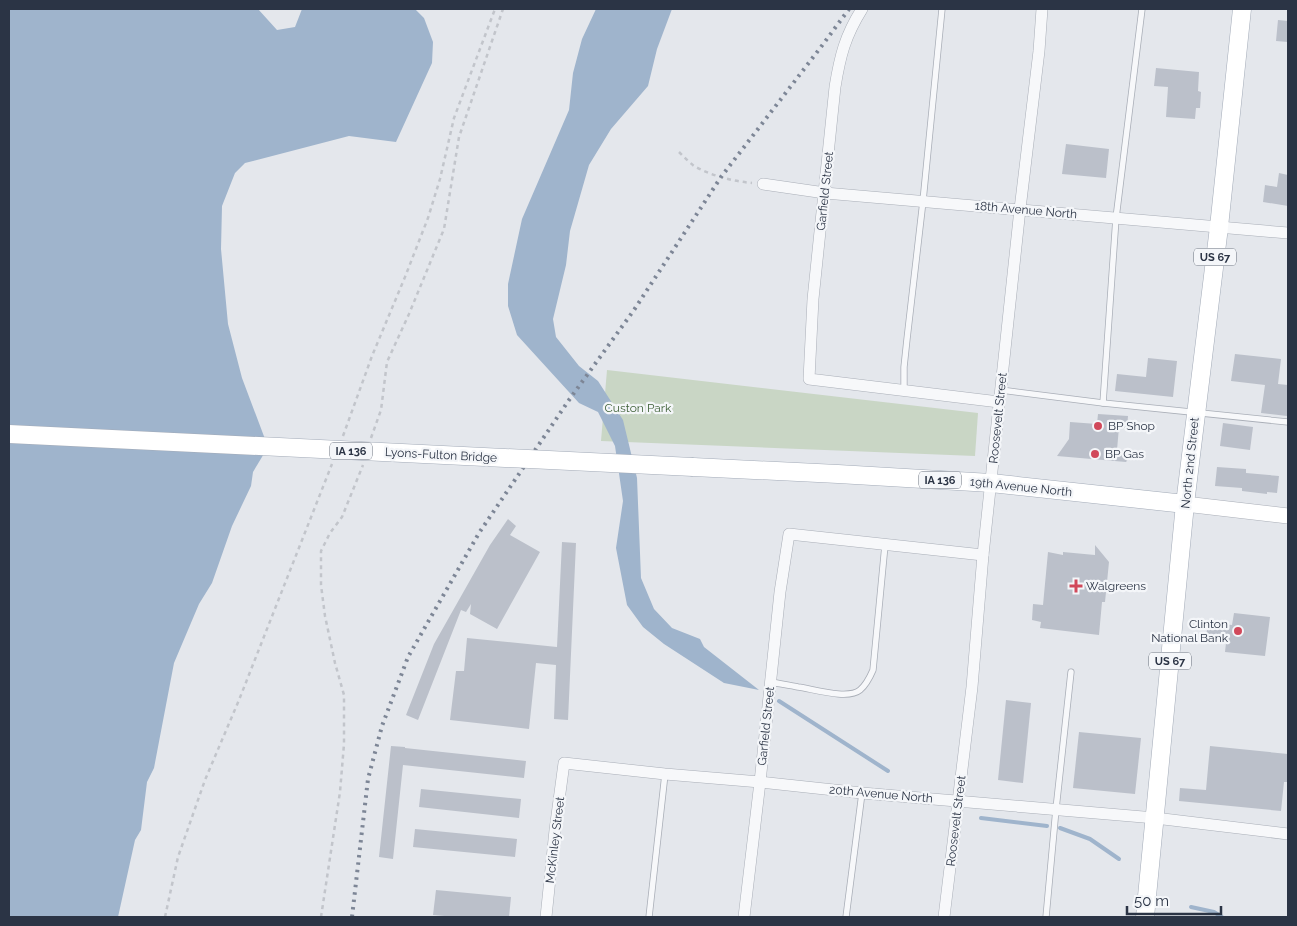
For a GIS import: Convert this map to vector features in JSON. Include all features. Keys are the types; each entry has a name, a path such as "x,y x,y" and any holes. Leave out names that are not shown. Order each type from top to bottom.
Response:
{"main road":[{"name":"North 2nd Street","path":"1144,917 1185,504 1219,227 1242,9"},
{"name":"Lyons-Fulton Bridge","path":"9,434 693,467"},
{"name":"19th Avenue North","path":"693,467 991,483 1288,516"}],"street":[{"name":"Garfield Street","path":"862,9 851,27 840,57 835,87 813,299 809,379 904,391"},
{"name":"Roosevelt Street","path":"944,917 972,687 983,555 1039,51 1042,9"},
{"name":"18th Avenue North","path":"763,184 825,193 1288,233"},
{"path":"904,391 999,402"},
{"name":"Garfield Street","path":"744,917 780,592 789,534 885,545"},
{"path":"885,545 983,555"},
{"name":"20th Avenue North","path":"564,763 665,774 1155,818 1288,834"},
{"name":"McKinley Street","path":"546,917 564,763"}],"lane":[{"path":"904,391 906,339 923,201 942,9"},
{"path":"1103,403 1116,218 1142,9"},
{"path":"1001,390 1103,403 1288,422"},
{"path":"770,682 831,694 859,691 867,682 873,670 885,545"},
{"path":"1046,917 1071,672"},
{"path":"649,917 665,774"},
{"path":"846,917 862,792"}],"path":[{"path":"679,152 693,165 721,178 735,182 763,184"}],"green space":[{"name":"Custon Park","path":"607,370 978,413 975,456 601,441"}],"water":[{"path":"9,9 258,9 277,30 295,27 302,9 415,9 424,18 433,42 432,63 396,142 349,136 245,163 235,173 222,206 221,249 228,324 242,378 268,447 253,472 251,486 232,526 212,583 199,604 174,663 154,768 147,782 141,830 135,840 118,917 9,917"},
{"path":"596,9 672,9 657,49 648,86 611,129 589,165 570,231 566,265 553,319 556,337 579,366 598,381 623,420 637,478 641,578 654,609 672,628 700,639 704,647 759,690 724,683 664,644 643,627 627,605 616,548 623,501 615,446 598,412 579,403 517,335 508,306 508,284 522,219 569,110 573,73 582,39"}],"building":[{"path":"1278,20 1288,21 1288,42 1276,41"},
{"path":"1156,68 1199,72 1198,91 1201,92 1200,108 1196,108 1195,119 1166,117 1168,87 1154,86"},
{"path":"1066,144 1109,149 1106,178 1062,174"},
{"path":"1279,173 1288,175 1288,206 1263,202 1265,185 1277,187"},
{"path":"1235,354 1281,359 1278,384 1288,385 1287,416 1261,413 1265,385 1231,381"},
{"path":"1148,358 1177,361 1173,397 1115,391 1117,374 1146,377"},
{"path":"1098,414 1128,416 1127,428 1119,427 1117,450 1134,452 1126,462 1057,456 1069,439 1070,422 1097,424"},
{"path":"1223,423 1253,427 1250,450 1220,446"},
{"path":"1217,467 1246,469 1246,473 1279,476 1277,493 1267,492 1267,494 1242,491 1242,488 1215,486"},
{"path":"508,519 516,526 510,535 540,552 497,629 470,614 471,604 466,612 461,610 418,720 406,715 434,644 490,545"},
{"path":"562,542 576,543 568,720 554,719 556,665 536,663 529,729 450,720 456,671 464,671 467,638 557,647"},
{"name":"Walgreens","path":"1095,545 1109,562 1105,602 1102,602 1099,635 1040,628 1041,622 1032,620 1033,604 1043,605 1048,552 1063,555 1063,552 1095,555"},
{"name":"Clinton National Bank","path":"1234,613 1270,617 1265,656 1225,652 1226,643 1215,642 1216,639 1206,638 1208,622 1232,625"},
{"path":"1006,700 1031,703 1023,783 998,780"},
{"path":"1079,732 1141,738 1135,794 1073,788"},
{"path":"391,746 526,761 524,778 403,765 393,859 379,857"},
{"path":"1210,746 1288,754 1288,782 1284,782 1281,811 1179,801 1180,788 1206,790"},
{"path":"421,789 521,799 519,818 419,807"},
{"path":"415,829 517,839 515,857 413,847"},
{"path":"436,890 511,897 509,917 433,915"}],"waterway":[{"path":"779,701 888,771"},
{"path":"981,818 1047,826"},
{"path":"1060,828 1090,839 1119,859"},
{"path":"1191,907 1214,912 1222,917"}],"railway":[{"path":"352,917 368,779 382,726 408,657 479,533 569,400 634,310 721,177 849,9"}],"place":[{"name":"BP Shop","path":"1098,426"},
{"name":"BP Gas","path":"1095,454"},
{"name":"Walgreens","path":"1076,586"},
{"name":"Clinton National Bank","path":"1238,631"}]}
